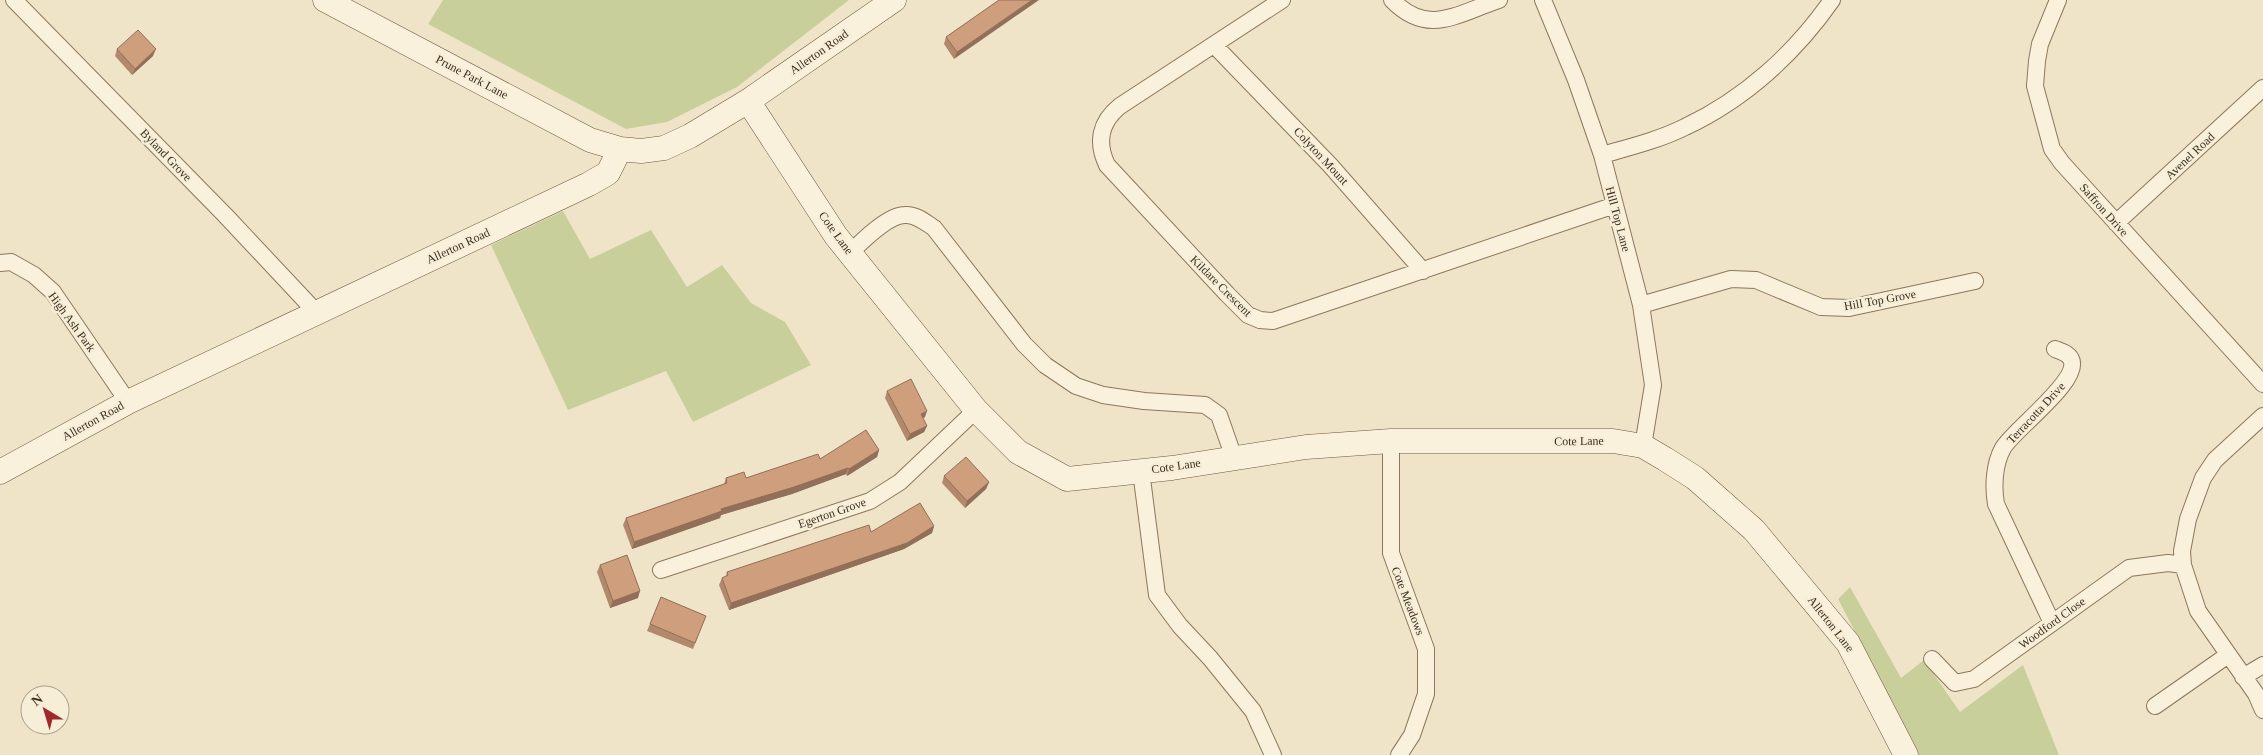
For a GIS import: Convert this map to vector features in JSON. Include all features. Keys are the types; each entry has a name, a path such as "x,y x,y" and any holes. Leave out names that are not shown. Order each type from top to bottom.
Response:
{"street":[{"name":"Byland Grove","path":"14,0 225,215 316,312"},
{"name":"Prune Park Lane","path":"325,0 590,140 620,150"},
{"name":"Kildare Crescent","path":"1282,0 1114,111 1104,125 1101,146 1107,165 1248,315 1260,320 1273,321 1615,205"},
{"path":"1392,0 1414,18 1435,22 1499,0"},
{"name":"Hill Top Lane","path":"1543,0 1576,80 1602,155 1641,304 1653,385 1643,446"},
{"path":"1602,155 1641,144 1685,127 1729,103 1758,81 1781,60 1814,26 1832,0"},
{"name":"Saffron Drive","path":"2058,0 2040,44 2036,61 2035,86 2052,149 2116,224 2263,384"},
{"name":"Allerton Road","path":"0,472 128,402 590,184 608,172 620,150 641,151 664,148 716,122 891,1"},
{"name":"Colyton Mount","path":"1214,45 1330,165 1423,271"},
{"name":"Avenel Road","path":"2116,224 2263,88"},
{"name":"Cote Lane","path":"748,101 836,236 976,410 1018,452 1067,479 1141,471 1306,447 1391,441 1614,441 1643,446 1695,478 1754,530"},
{"path":"850,253 882,224 905,215 920,218 934,228 1024,344 1044,365 1076,386 1103,395 1144,401 1205,405 1219,415 1234,458"},
{"name":"High Ash Park","path":"0,262 10,262 34,275 53,292 128,402"},
{"name":"Hill Top Grove","path":"1641,304 1731,279 1756,280 1821,307 1849,308 1976,281"},
{"name":"Terracotta Drive","path":"2052,623 1996,504 1994,491 1996,472 2003,448 2026,421 2055,395 2072,368 2071,359 2055,349"},
{"name":"Egerton Grove","path":"661,570 870,501 900,482 976,410"},
{"path":"2263,416 2215,460 2203,478 2188,519 2182,551 2182,566 2198,612 2256,694 2263,710"},
{"name":"Cote Meadows","path":"1391,441 1391,553 1426,649 1426,694 1412,736 1399,755"},
{"path":"1141,471 1157,595 1180,626 1210,658 1253,711 1273,755"},
{"name":"Allerton Lane","path":"1754,530 1848,643 1906,755"},
{"name":"Woodford Close","path":"1932,658 1955,683 1974,679 2129,568 2168,563 2182,566"},
{"path":"2155,706 2228,655"},
{"path":"2243,677 2263,664"}],"green space":[{"path":"443,0 849,0 737,87 667,122 626,129 428,24"},
{"path":"563,211 590,259 651,230 687,287 722,265 751,303 785,322 811,365 693,422 666,371 568,410 491,245"},
{"path":"1850,587 1901,678 1924,660 1960,712 2023,665 2059,755 1919,755 1838,599"}],"building":[{"path":"999,0 1032,0 957,52 946,37"},
{"path":"138,30 156,49 135,69 117,49"},
{"path":"911,379 927,411 921,414 927,426 910,434 887,391"},
{"path":"866,430 879,450 849,469 721,509 722,511 634,542 626,518 727,483 726,478 744,472 746,478 818,454 820,459"},
{"path":"966,457 989,482 967,501 944,476"},
{"path":"920,503 934,526 907,543 731,603 722,578 728,575 727,572 869,525 871,532"},
{"path":"627,555 640,591 613,601 600,565"},
{"path":"661,597 706,616 695,643 650,624"}]}
